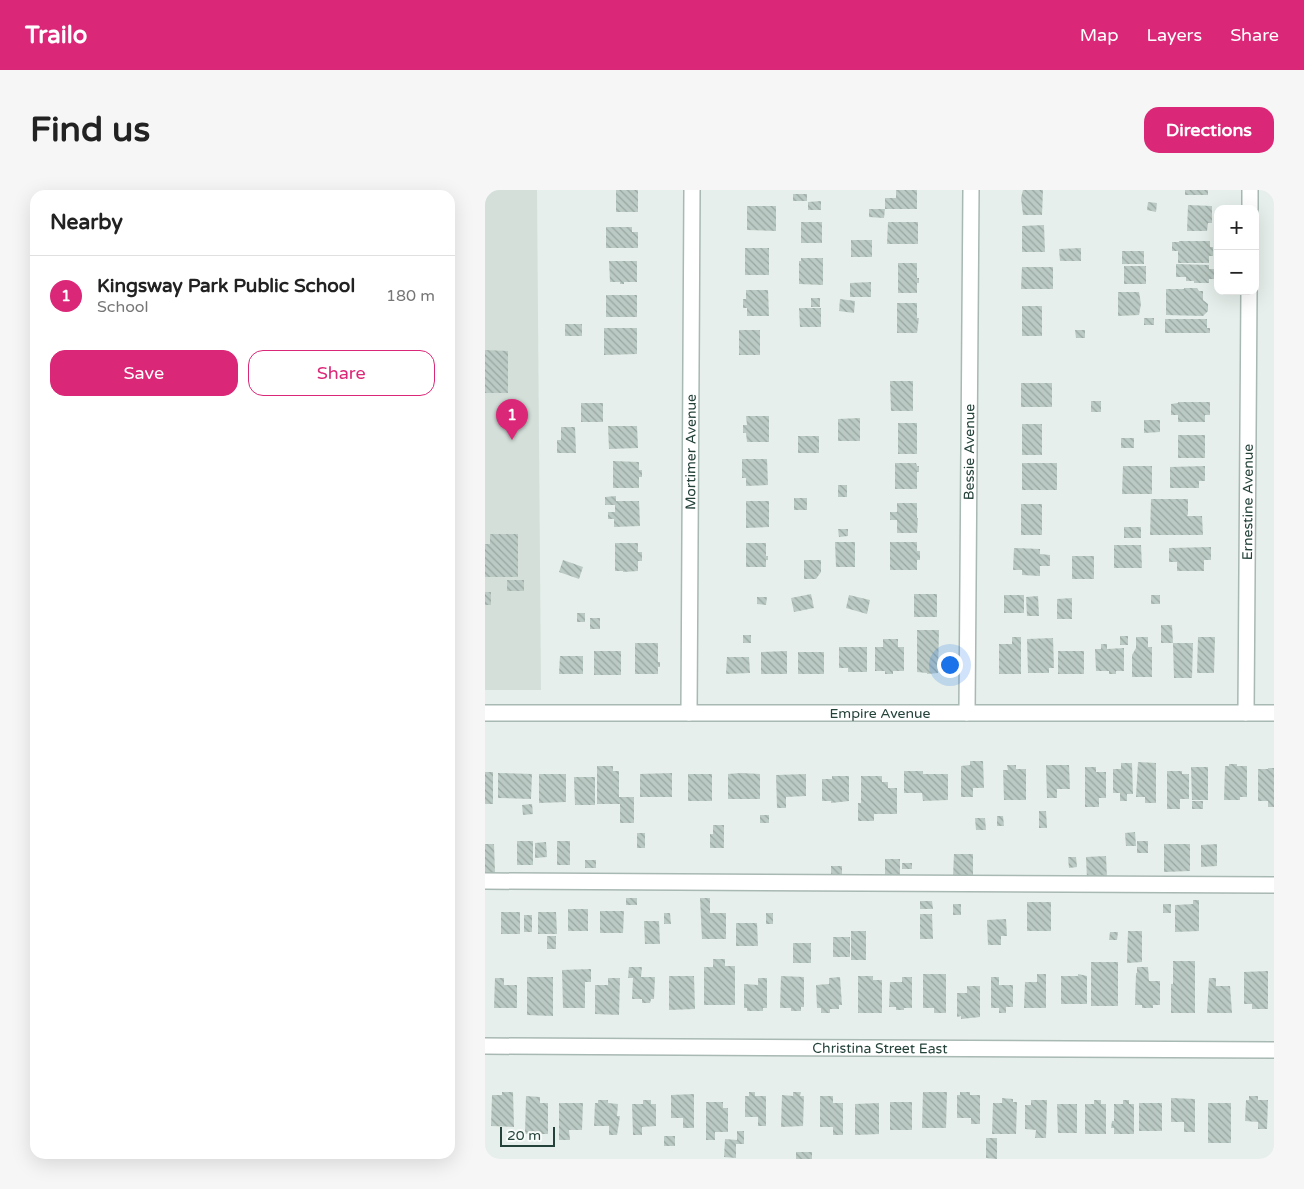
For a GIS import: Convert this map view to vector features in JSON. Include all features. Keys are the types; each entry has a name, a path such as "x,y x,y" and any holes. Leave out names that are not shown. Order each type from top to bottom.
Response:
{"street":[{"name":"Mortimer Avenue","path":"689,713 692,190"},
{"name":"Bessie Avenue","path":"967,713 971,190"},
{"path":"1250,190 1250,205"},
{"name":"Ernestine Avenue","path":"1246,713 1249,295"},
{"name":"Empire Avenue","path":"485,714 1274,713"},
{"path":"485,881 1274,885"},
{"name":"Christina Street East","path":"485,1046 1274,1050"}],"shaded area":[{"path":"485,190 537,190 541,690 485,690"}],"building":[{"path":"616,190 638,190 638,212 616,212"},
{"path":"896,190 917,190 917,209 885,209 885,198 896,198"},
{"path":"1023,190 1043,190 1042,215 1023,215 1021,198"},
{"path":"1185,190 1208,190 1208,195 1185,195"},
{"path":"793,194 807,194 807,201 793,201"},
{"path":"821,201 821,210 808,210 808,202"},
{"path":"1148,202 1157,203 1156,212 1147,210"},
{"path":"1188,205 1212,206 1212,223 1208,223 1207,231 1187,231"},
{"path":"747,206 776,206 776,231 747,230"},
{"path":"869,209 885,209 884,218 869,217"},
{"path":"801,222 822,222 822,243 801,243"},
{"path":"888,222 918,222 918,244 887,244"},
{"path":"1044,225 1045,252 1022,252 1022,226"},
{"path":"606,227 632,227 632,232 638,232 638,248 606,248"},
{"path":"851,240 872,240 872,257 851,257"},
{"path":"1210,241 1210,247 1213,247 1213,256 1209,256 1209,263 1178,263 1178,251 1172,251 1172,242"},
{"path":"745,248 769,248 769,275 745,275"},
{"path":"1081,248 1081,261 1060,261 1059,249"},
{"path":"1122,251 1144,251 1144,264 1122,264"},
{"path":"801,258 823,258 823,285 799,284 799,261 801,261"},
{"path":"609,261 637,261 637,282 624,282 624,284 620,284 620,282 610,282"},
{"path":"898,263 917,263 919,283 917,283 917,293 898,293"},
{"path":"1176,264 1209,265 1209,269 1214,269 1214,279 1209,279 1209,283 1194,283 1194,281 1186,281 1186,277 1176,277"},
{"path":"1124,266 1146,266 1146,284 1124,284"},
{"path":"1022,267 1053,267 1053,289 1021,289"},
{"path":"871,282 871,297 850,297 850,283"},
{"path":"1197,288 1199,291 1203,291 1203,300 1208,304 1208,311 1203,316 1166,315 1166,289"},
{"path":"746,290 768,290 769,316 747,316 747,308 743,308"},
{"path":"1118,292 1139,292 1141,304 1139,315 1118,316"},
{"path":"606,295 637,295 637,317 606,317"},
{"path":"811,298 820,298 820,307 811,307"},
{"path":"840,299 855,301 854,313 839,311"},
{"path":"897,303 917,303 917,318 919,318 917,333 897,333"},
{"path":"1022,306 1042,306 1042,336 1022,336"},
{"path":"799,308 821,308 821,327 800,327"},
{"path":"1144,318 1154,318 1154,325 1144,325"},
{"path":"1165,319 1207,319 1207,328 1210,328 1210,333 1165,333"},
{"path":"565,324 582,324 582,336 565,336"},
{"path":"604,328 637,328 637,354 604,355"},
{"path":"739,330 760,330 760,355 739,355"},
{"path":"1075,330 1085,330 1085,338 1076,338"},
{"path":"485,350 508,351 508,393 485,393"},
{"path":"890,381 913,381 913,411 891,411"},
{"path":"1021,383 1052,383 1052,407 1021,407"},
{"path":"1091,401 1101,401 1101,412 1091,412"},
{"path":"1178,402 1210,402 1210,415 1205,415 1205,422 1178,422 1178,415 1171,415 1171,404"},
{"path":"581,403 603,403 603,422 581,422"},
{"path":"746,416 769,416 769,442 747,442 746,433 743,433 743,425 747,425"},
{"path":"860,418 860,441 838,441 838,419"},
{"path":"1144,420 1160,420 1160,432 1144,433"},
{"path":"898,423 917,423 917,454 898,454"},
{"path":"1022,424 1042,424 1042,455 1022,455"},
{"path":"608,426 637,426 638,448 609,449"},
{"path":"561,427 575,427 576,453 557,453 557,440 561,440"},
{"path":"1178,435 1205,435 1205,458 1178,458"},
{"path":"798,436 819,436 819,453 798,453"},
{"path":"1121,438 1134,438 1134,448 1121,448"},
{"path":"742,459 767,459 768,485 746,486 746,478 742,478"},
{"path":"613,461 639,462 639,470 642,470 642,477 639,477 639,488 613,488"},
{"path":"895,463 916,463 919,466 917,489 895,489"},
{"path":"1022,463 1057,463 1057,490 1022,490"},
{"path":"1123,466 1152,466 1152,494 1122,494"},
{"path":"1205,466 1205,481 1199,481 1199,488 1170,488 1170,467"},
{"path":"838,485 847,485 847,497 838,497"},
{"path":"616,496 616,501 639,501 640,526 614,527 614,519 608,519 608,512 615,512 615,505 605,505 605,497"},
{"path":"794,498 807,498 807,510 794,510"},
{"path":"1151,499 1188,499 1187,516 1202,516 1203,535 1150,535"},
{"path":"746,501 769,501 769,527 746,528"},
{"path":"897,503 917,503 917,533 897,533 897,520 890,520 890,512 897,512"},
{"path":"1021,504 1042,504 1042,535 1021,535"},
{"path":"1124,527 1141,527 1141,538 1124,538"},
{"path":"838,529 848,529 848,536 839,537"},
{"path":"490,534 518,534 518,577 485,577 485,544 490,544"},
{"path":"835,542 855,542 855,567 836,567"},
{"path":"890,542 917,542 920,560 917,560 917,570 890,570"},
{"path":"615,543 638,543 638,552 642,552 642,561 638,561 638,571 615,571"},
{"path":"746,543 766,543 766,556 768,556 768,560 766,560 766,567 746,567"},
{"path":"1114,545 1141,545 1142,568 1114,568"},
{"path":"1211,547 1211,560 1204,560 1204,571 1177,571 1177,562 1169,562 1169,548"},
{"path":"1014,548 1040,549 1040,554 1050,555 1050,566 1040,566 1040,576 1022,575 1022,570 1013,570"},
{"path":"1072,556 1094,556 1094,579 1072,579"},
{"path":"563,560 583,567 579,579 559,572"},
{"path":"804,560 821,560 821,572 816,579 804,579"},
{"path":"507,580 524,580 524,591 507,591"},
{"path":"485,592 491,592 491,605 485,605"},
{"path":"811,594 814,608 794,612 791,598"},
{"path":"914,594 937,594 937,617 914,617"},
{"path":"849,595 870,600 867,614 846,608"},
{"path":"1004,595 1024,595 1024,613 1004,613"},
{"path":"1151,595 1160,595 1160,604 1151,604"},
{"path":"1038,596 1039,616 1027,616 1026,597"},
{"path":"757,597 767,597 766,605 757,604"},
{"path":"1072,598 1072,619 1057,619 1057,599"},
{"path":"577,613 585,613 585,622 577,622"},
{"path":"590,618 600,618 600,629 590,629"},
{"path":"1161,625 1172,625 1173,643 1161,643"},
{"path":"917,630 939,630 938,673 927,674 917,672"},
{"path":"743,635 751,635 751,643 743,643"},
{"path":"1120,636 1128,636 1128,645 1120,645"},
{"path":"1012,637 1021,637 1021,674 999,674 999,644 1012,644"},
{"path":"1136,637 1148,637 1148,647 1152,647 1152,677 1132,677 1132,655 1136,648"},
{"path":"1198,637 1215,637 1214,673 1197,673"},
{"path":"1053,638 1054,668 1049,668 1049,673 1028,673 1027,639"},
{"path":"883,639 898,639 898,647 904,647 904,671 893,671 893,674 885,674 885,671 875,671 875,647 883,647"},
{"path":"635,643 658,643 658,662 660,662 660,667 658,667 658,674 635,674"},
{"path":"1173,643 1193,643 1192,678 1174,678"},
{"path":"1101,644 1107,644 1107,649 1124,648 1124,671 1116,671 1116,674 1109,674 1109,671 1096,671 1095,649 1101,649"},
{"path":"839,647 867,647 867,672 848,672 848,668 839,668"},
{"path":"594,651 621,651 621,675 594,675"},
{"path":"787,651 787,674 761,674 761,652"},
{"path":"1058,651 1084,651 1084,674 1058,674"},
{"path":"798,652 824,652 824,674 798,674"},
{"path":"560,656 583,656 583,674 559,674"},
{"path":"727,657 749,657 750,673 726,674"},
{"path":"970,761 983,761 984,788 973,788 973,797 961,797 961,766 970,765"},
{"path":"1138,762 1156,763 1156,803 1145,803 1145,797 1136,797"},
{"path":"1121,763 1132,763 1133,794 1127,794 1127,801 1120,801 1120,793 1113,793 1113,769 1121,769"},
{"path":"1229,764 1247,766 1247,797 1240,797 1240,800 1224,800 1225,766 1229,766"},
{"path":"1007,765 1016,765 1016,769 1026,769 1026,800 1004,800 1003,770 1008,770"},
{"path":"1046,765 1069,765 1070,789 1057,789 1057,798 1047,798"},
{"path":"597,766 613,766 613,771 619,771 619,797 634,797 634,823 620,823 620,804 597,804"},
{"path":"1085,767 1096,767 1096,772 1106,772 1106,798 1099,798 1099,807 1085,807"},
{"path":"1191,767 1208,767 1208,800 1192,800"},
{"path":"1274,768 1274,807 1268,807 1268,801 1258,801 1258,769"},
{"path":"904,771 923,771 923,774 948,774 948,800 923,801 922,793 904,793"},
{"path":"1167,771 1182,771 1182,774 1189,774 1189,799 1180,799 1180,809 1167,809"},
{"path":"485,772 493,772 493,804 485,804"},
{"path":"498,773 532,774 531,799 498,798"},
{"path":"672,773 672,797 640,797 640,774"},
{"path":"539,774 566,774 566,802 539,803"},
{"path":"688,774 712,774 712,801 688,801"},
{"path":"728,774 760,774 760,799 728,799"},
{"path":"806,774 806,796 786,797 786,808 777,808 776,775"},
{"path":"832,776 849,776 849,801 831,803 831,801 822,801 822,779 832,779"},
{"path":"861,776 882,776 882,782 888,782 888,788 897,788 897,814 874,814 874,821 858,821 858,803 861,803"},
{"path":"574,777 595,777 595,805 575,805"},
{"path":"1192,801 1203,801 1203,809 1192,809"},
{"path":"532,804 533,814 523,815 522,805"},
{"path":"1039,811 1046,811 1047,828 1039,828"},
{"path":"760,815 769,815 769,823 760,823"},
{"path":"997,816 1003,816 1004,826 997,826"},
{"path":"975,818 985,818 986,830 976,830"},
{"path":"713,825 724,825 724,848 710,848 710,834 713,834"},
{"path":"1135,832 1136,846 1126,846 1125,833"},
{"path":"637,833 645,833 645,848 637,848"},
{"path":"517,841 533,841 533,865 517,865"},
{"path":"557,841 570,841 570,865 557,865"},
{"path":"1137,841 1148,841 1148,853 1137,853"},
{"path":"546,842 547,857 535,858 535,843"},
{"path":"485,844 494,844 495,873 485,873"},
{"path":"1164,844 1190,844 1190,871 1164,872"},
{"path":"1217,844 1217,866 1201,867 1201,845"},
{"path":"954,854 973,854 973,876 953,876"},
{"path":"1106,856 1107,878 1087,879 1086,857"},
{"path":"1068,857 1076,857 1077,867 1069,868"},
{"path":"885,859 900,859 900,878 885,878"},
{"path":"585,860 596,860 596,868 585,868"},
{"path":"902,863 912,863 912,869 902,869"},
{"path":"831,866 842,866 842,875 831,875"},
{"path":"626,898 637,898 637,905 626,905"},
{"path":"700,898 710,898 710,913 726,913 726,939 702,939"},
{"path":"1193,900 1199,900 1199,931 1175,932 1175,905 1193,904"},
{"path":"920,901 932,901 933,909 920,909"},
{"path":"1027,902 1051,902 1051,931 1027,931"},
{"path":"953,904 961,904 961,915 953,915"},
{"path":"1163,904 1171,904 1171,913 1163,913"},
{"path":"568,909 588,909 588,931 568,931"},
{"path":"600,911 624,911 623,933 600,933"},
{"path":"501,912 520,912 520,934 501,934"},
{"path":"538,912 556,912 557,934 538,934"},
{"path":"664,913 670,913 671,924 664,924"},
{"path":"766,913 773,913 773,924 766,924"},
{"path":"920,914 932,914 933,939 920,939"},
{"path":"524,915 532,915 532,932 524,932"},
{"path":"1006,919 1007,936 1001,936 1001,945 988,945 987,920"},
{"path":"644,921 659,921 660,944 645,944"},
{"path":"736,923 757,923 758,946 736,946"},
{"path":"851,931 866,931 866,960 851,960"},
{"path":"1128,931 1142,931 1142,962 1127,963"},
{"path":"1110,932 1118,932 1117,940 1109,940"},
{"path":"547,936 556,936 556,949 547,949"},
{"path":"833,937 850,937 850,957 833,957"},
{"path":"793,943 811,943 811,963 793,963"},
{"path":"713,959 725,959 725,966 735,966 735,1005 704,1005 704,967 713,967"},
{"path":"1173,961 1195,961 1195,1013 1171,1013"},
{"path":"1091,962 1118,962 1118,1006 1091,1006"},
{"path":"629,967 642,967 641,977 655,977 654,999 651,999 650,1003 642,1003 642,999 632,999 633,978 628,978"},
{"path":"1137,967 1148,967 1149,981 1160,981 1160,1005 1153,1005 1153,1008 1142,1008 1142,1005 1135,1005"},
{"path":"591,969 591,982 585,982 585,1008 563,1008 562,970"},
{"path":"1268,971 1268,1009 1252,1009 1252,1004 1244,1004 1244,972"},
{"path":"923,974 946,974 946,1013 934,1013 934,1008 923,1008"},
{"path":"1037,974 1046,974 1046,1008 1024,1008 1025,982 1037,982"},
{"path":"1078,974 1087,976 1087,1004 1061,1004 1061,976 1078,976"},
{"path":"669,976 694,976 695,1009 669,1010"},
{"path":"781,976 804,977 804,1007 801,1007 801,1011 791,1011 791,1008 780,1008"},
{"path":"858,976 873,976 873,980 882,980 882,1013 858,1013"},
{"path":"527,977 553,977 553,1016 527,1015"},
{"path":"840,977 842,1005 839,1005 839,1009 830,1009 830,1013 821,1013 821,1008 817,1008 816,985 829,984 829,978"},
{"path":"902,977 912,977 912,1008 896,1010 896,1007 889,1007 890,982 902,982"},
{"path":"991,977 999,977 999,985 1013,985 1013,1007 1006,1007 1006,1013 999,1013 999,1008 991,1008"},
{"path":"495,978 504,978 504,985 517,985 517,1008 494,1008"},
{"path":"608,978 620,978 619,1015 595,1014 595,985 608,985"},
{"path":"758,978 767,978 767,1008 763,1008 763,1011 747,1011 747,1008 744,1008 744,984 758,985"},
{"path":"1209,978 1216,978 1216,986 1230,986 1232,1013 1207,1013"},
{"path":"967,986 980,986 980,1017 961,1019 961,1016 957,1017 957,993 967,993"},
{"path":"502,1092 513,1092 514,1127 491,1126 492,1095 502,1095"},
{"path":"749,1092 755,1092 755,1096 766,1096 766,1126 758,1126 758,1117 745,1117 745,1096 749,1096"},
{"path":"793,1092 801,1092 800,1096 804,1096 803,1126 781,1127 782,1095 793,1096"},
{"path":"923,1092 947,1092 946,1128 922,1128"},
{"path":"960,1092 980,1095 980,1124 971,1124 971,1118 957,1118 957,1095 960,1095"},
{"path":"694,1094 694,1128 683,1128 683,1118 671,1118 671,1095"},
{"path":"526,1096 540,1097 540,1103 548,1103 548,1134 525,1134"},
{"path":"820,1096 833,1096 833,1103 843,1103 843,1135 833,1135 833,1127 820,1127"},
{"path":"1249,1096 1258,1096 1258,1100 1268,1100 1267,1129 1258,1129 1258,1122 1245,1121 1246,1100 1249,1100"},
{"path":"1002,1098 1013,1099 1013,1102 1017,1102 1016,1134 992,1134 993,1103 1002,1103"},
{"path":"1171,1098 1195,1099 1195,1132 1184,1132 1184,1122 1171,1122"},
{"path":"598,1100 608,1100 608,1103 618,1104 617,1116 620,1116 617,1135 609,1135 609,1126 594,1126 595,1103 598,1103"},
{"path":"643,1100 651,1100 651,1104 656,1104 656,1126 642,1127 642,1135 633,1135 632,1104 643,1104"},
{"path":"1031,1100 1047,1100 1046,1138 1035,1138 1036,1130 1025,1129 1025,1105 1031,1105"},
{"path":"1094,1100 1101,1100 1101,1104 1106,1104 1106,1134 1085,1134 1085,1104 1094,1104"},
{"path":"1123,1100 1129,1100 1129,1104 1134,1104 1134,1134 1114,1134 1114,1128 1111,1128 1112,1121 1114,1121 1114,1104 1123,1104"},
{"path":"706,1102 723,1102 723,1108 728,1108 728,1132 715,1132 715,1140 706,1140"},
{"path":"890,1102 912,1102 912,1130 890,1130"},
{"path":"559,1103 583,1103 582,1130 569,1130 570,1140 559,1140"},
{"path":"879,1103 879,1134 855,1135 855,1104"},
{"path":"1139,1103 1162,1103 1162,1131 1139,1131"},
{"path":"1208,1103 1231,1103 1231,1143 1208,1143"},
{"path":"1057,1104 1077,1104 1077,1133 1058,1133"},
{"path":"737,1131 744,1131 744,1144 736,1144 736,1158 724,1157 725,1139 737,1140"},
{"path":"664,1136 675,1136 675,1146 664,1146"},
{"path":"986,1138 997,1138 997,1159 986,1158"},
{"path":"796,1152 812,1152 812,1159 796,1159"}],"place":[{"name":"Kingsway Park Public School","path":"512,440"}]}
